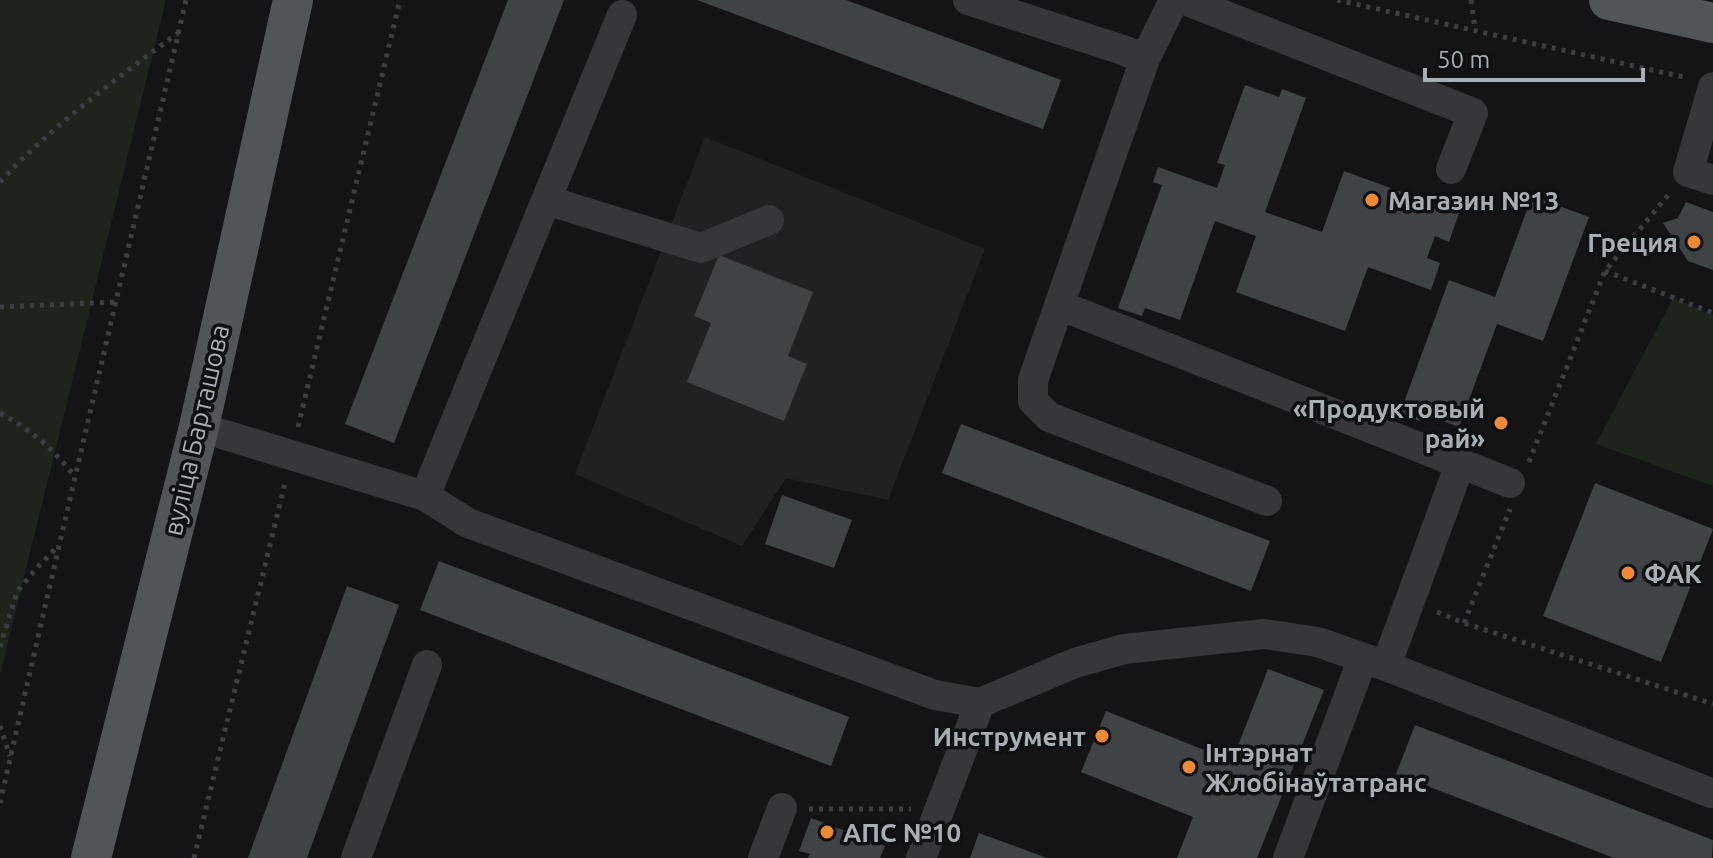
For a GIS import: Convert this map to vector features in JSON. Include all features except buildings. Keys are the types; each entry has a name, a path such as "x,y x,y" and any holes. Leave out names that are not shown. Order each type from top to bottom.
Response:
{"main road":[{"name":"вуліца Барташова","path":"91,858 199,427 293,0"},
{"path":"1609,0 1713,23"}],"lane":[{"path":"968,0 1145,59"},
{"path":"1174,0 1145,59 1033,380 1033,401 1049,417 1267,501"},
{"path":"1185,0 1473,113 1451,169"},
{"path":"425,496 622,15"},
{"path":"1700,176 1706,84"},
{"path":"546,200 701,248 769,220"},
{"path":"1059,305 1516,485"},
{"path":"199,427 425,496 468,523 935,695 980,703 1075,663 1124,649 1264,634 1318,642 1375,662 1711,793"},
{"path":"1288,858 1375,662 1410,602 1460,464"},
{"path":"356,858 427,665"},
{"path":"921,858 980,703"},
{"path":"763,858 782,808"}],"path":[{"path":"0,803 186,0"},
{"path":"1337,0 1706,84"},
{"path":"1471,0 1475,29"},
{"path":"0,182 79,109 179,33"},
{"path":"1464,623 1516,485 1605,271 1700,176"},
{"path":"1605,271 1713,313"},
{"path":"0,305 117,302"},
{"path":"0,413 26,427 49,447 74,476"},
{"path":"0,647 17,592 58,546"},
{"path":"1410,602 1464,623 1713,704"},
{"path":"0,726 10,758"},
{"path":"782,808 940,810"}],"shaded area":[{"path":"0,0 166,0 0,675"},
{"path":"705,137 985,249 888,500 786,478 742,546 575,474"},
{"path":"1673,298 1713,315 1713,486 1596,444"}],"place":[{"name":"Магазин №13","path":"1372,200"},
{"name":"Греция","path":"1694,242"},
{"name":"«Продуктовый рай»","path":"1501,423"},
{"name":"ФАК","path":"1628,573"},
{"name":"Инструмент","path":"1102,736"},
{"name":"Інтэрнат Жлобінаўтатранс","path":"1189,767"},
{"name":"АПС №10","path":"827,832"}]}
